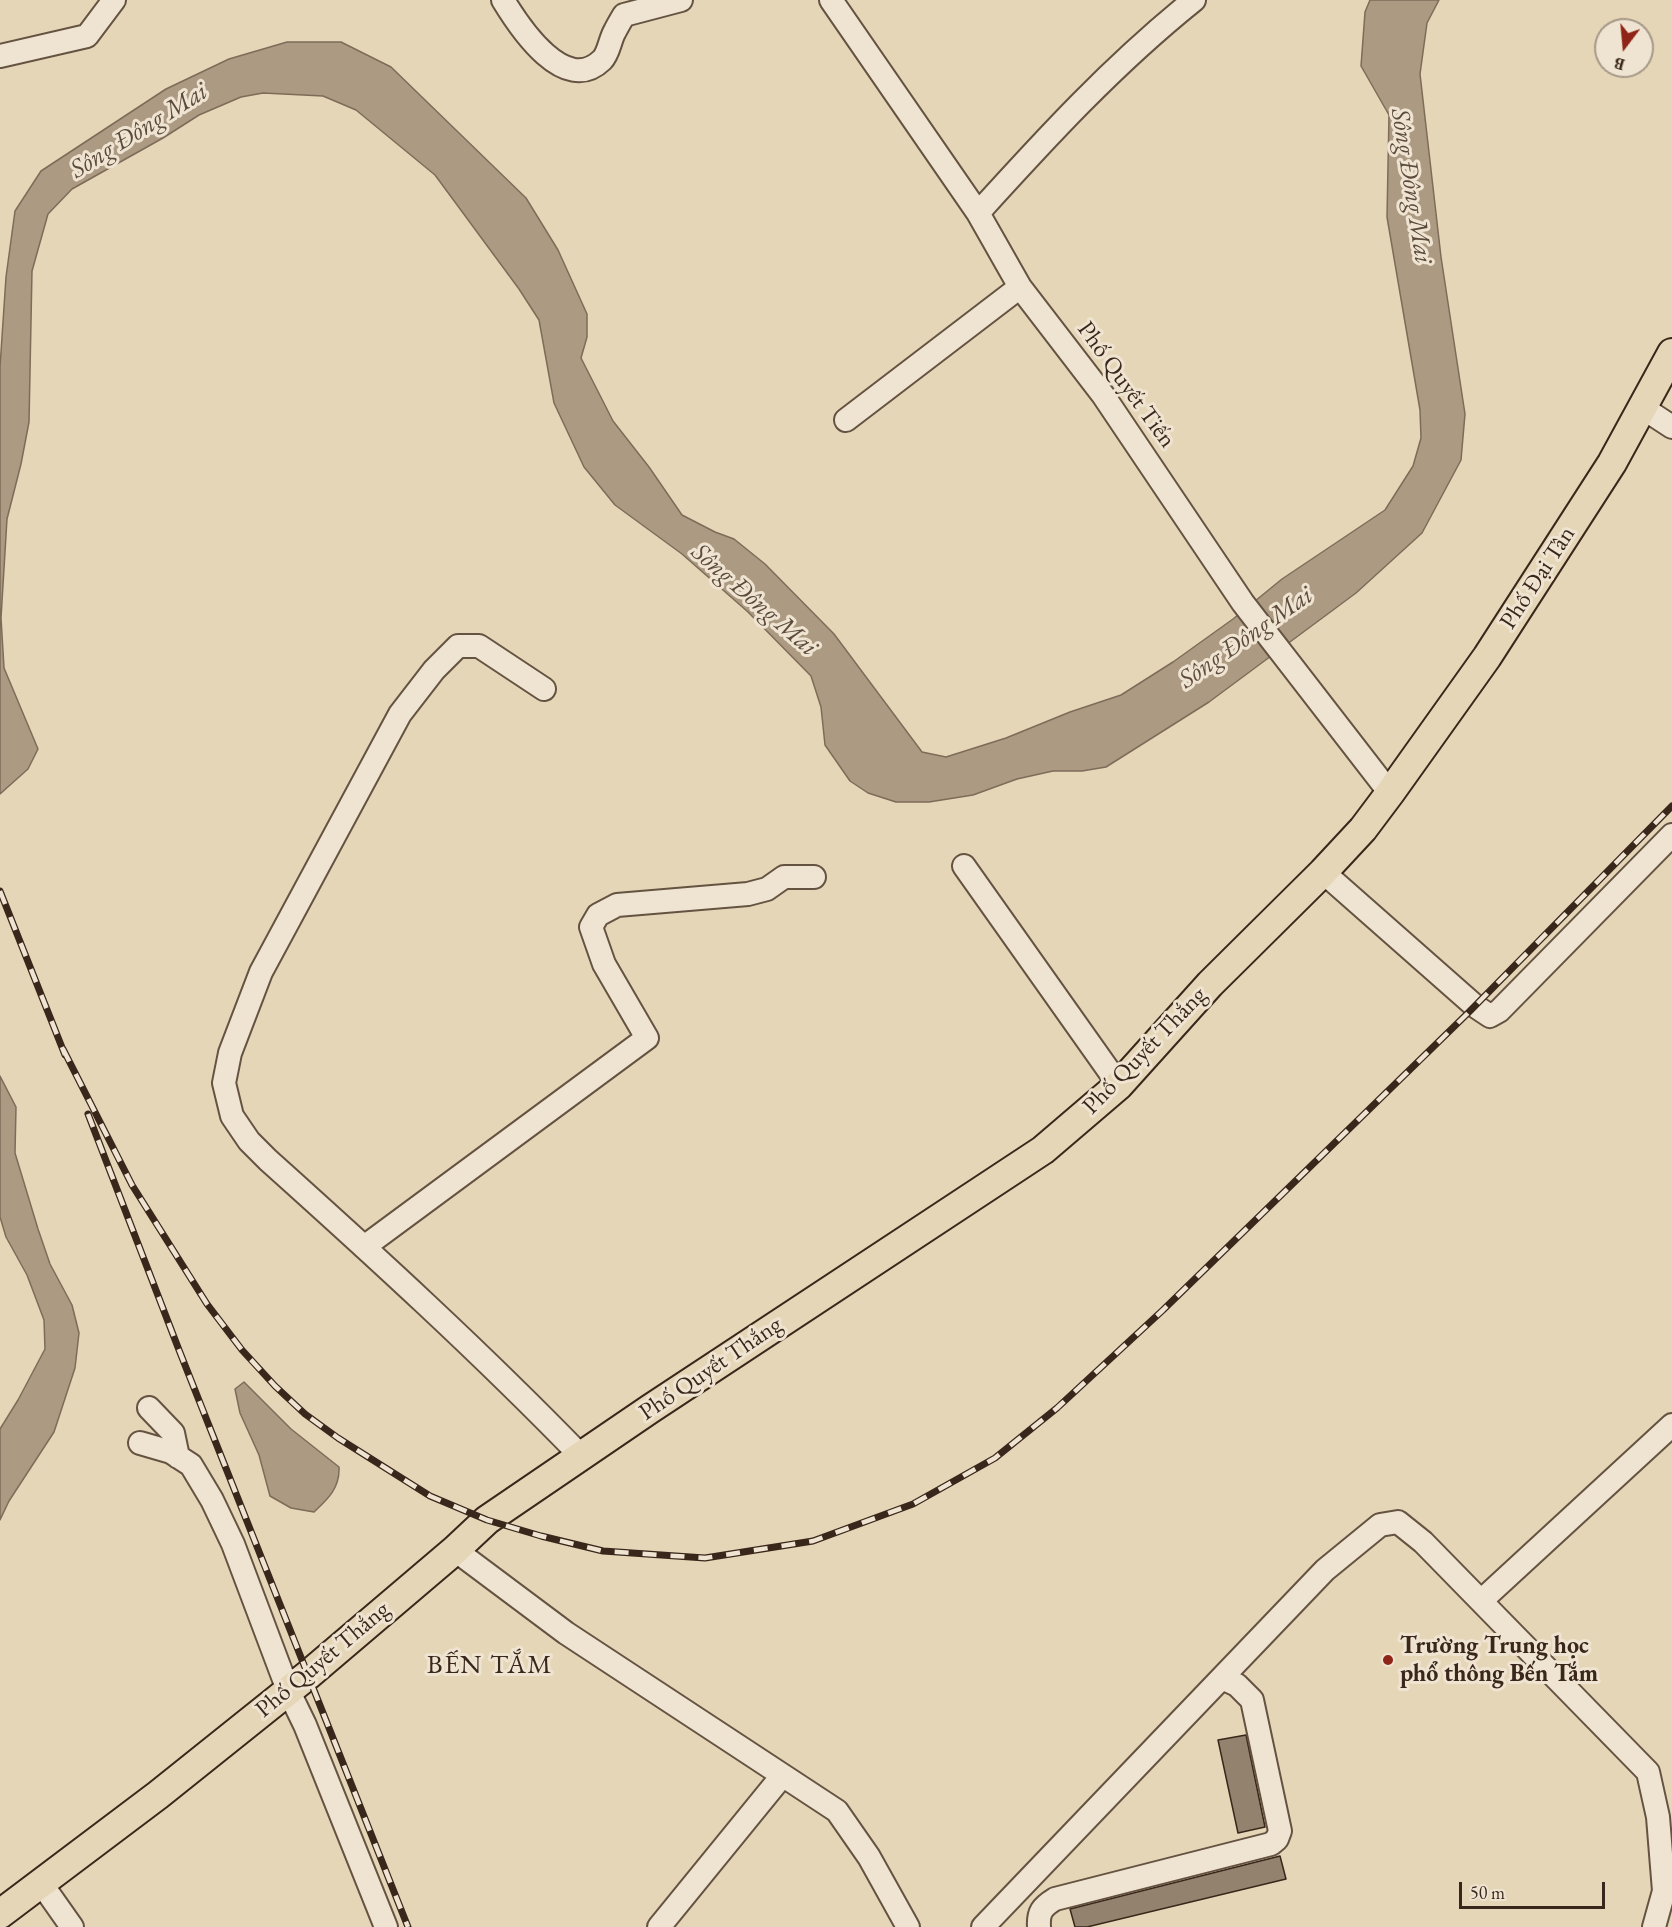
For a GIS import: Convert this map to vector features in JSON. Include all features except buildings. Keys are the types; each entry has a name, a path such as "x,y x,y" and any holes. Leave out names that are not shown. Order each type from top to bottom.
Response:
{"main road":[{"name":"Phố Đại Tân","path":"1390,793 1487,657 1612,463 1672,353"},
{"name":"Phố Quyết Thắng","path":"0,1914 158,1795 288,1690 455,1550 487,1520 1043,1150 1119,1085 1210,984 1363,829 1390,793"}],"street":[{"path":"0,56 87,36 114,0"},
{"path":"503,0 527,34 550,60 566,70 588,69 603,58 624,15 681,0"},
{"name":"Phố Quyết Tiến","path":"831,0 978,213 1020,287 1104,395 1243,603 1390,793"},
{"path":"978,213 1046,138 1105,78 1147,38 1194,0"},
{"path":"846,420 1020,287"},
{"path":"1643,408 1672,427"},
{"path":"544,690 479,645 458,646 434,670 400,714 261,972 230,1053 224,1083 232,1116 249,1141 500,1373 581,1456"},
{"path":"1323,872 1475,1006 1490,1016 1499,1011 1672,836"},
{"path":"963,866 1119,1085"},
{"path":"364,1247 647,1038 604,964 591,927 598,915 617,905 696,898 725,898 767,889 784,877 814,877"},
{"path":"149,1408 173,1432 178,1457"},
{"path":"1481,1601 1672,1425"},
{"path":"140,1443 171,1452 191,1464 212,1500 233,1544 288,1690 305,1725 386,1927"},
{"path":"983,1927 1324,1570 1380,1525 1398,1522 1423,1542 1648,1772 1658,1817 1664,1891 1654,1927"},
{"path":"455,1550 566,1633 837,1811 869,1857 908,1927"},
{"path":"1039,1927 1038,1916 1042,1907 1055,1899 1271,1844 1277,1839 1280,1831 1252,1700 1237,1685 1222,1678"},
{"path":"659,1927 782,1776"},
{"path":"41,1883 72,1927"}],"water":[{"name":"Sông Đông Mai","path":"1370,0 1439,0 1427,23 1420,74 1441,257 1465,414 1461,460 1422,533 1356,593 1209,702 1106,767 1082,771 1053,771 1017,779 973,795 929,802 896,802 868,793 850,781 825,745 821,707 811,676 748,612 682,554 615,505 584,467 554,403 539,320 519,289 435,175 356,110 323,96 263,93 241,97 199,115 72,189 48,214 32,271 29,422 7,519 1,618 4,668 38,749 28,769 0,794 0,367 6,277 15,211 41,171 166,89 229,59 287,42 341,42 391,67 526,198 558,250 587,314 587,337 581,358 613,421 649,467 682,515 734,539 765,564 834,634 922,752 946,757 1006,738 1070,712 1121,695 1173,662 1233,619 1282,579 1385,510 1413,466 1421,438 1420,410 1387,217 1389,115 1361,66 1365,12"},
{"path":"0,1076 16,1107 15,1153 38,1229 50,1264 72,1305 79,1333 75,1368 54,1432 9,1501 0,1520 0,1429 45,1349 44,1320 27,1275 6,1237 0,1217"},
{"path":"244,1382 291,1429 339,1467 335,1487 314,1512 291,1508 270,1496 259,1455 240,1413 235,1389"}],"railway":[{"path":"63,1049 132,1185 207,1304 242,1350 305,1414 338,1438 430,1496 487,1520 603,1551 705,1558 813,1541 913,1504 995,1458 1057,1408 1163,1310 1467,1014 1672,806"},
{"path":"0,891 65,1055"},
{"path":"88,1114 408,1927"}],"place":[{"name":"Trường Trung học phổ thông Bến Tắm","path":"1388,1660"}],"district":[{"name":"BẾN TẮM","path":"490,1666"}]}
